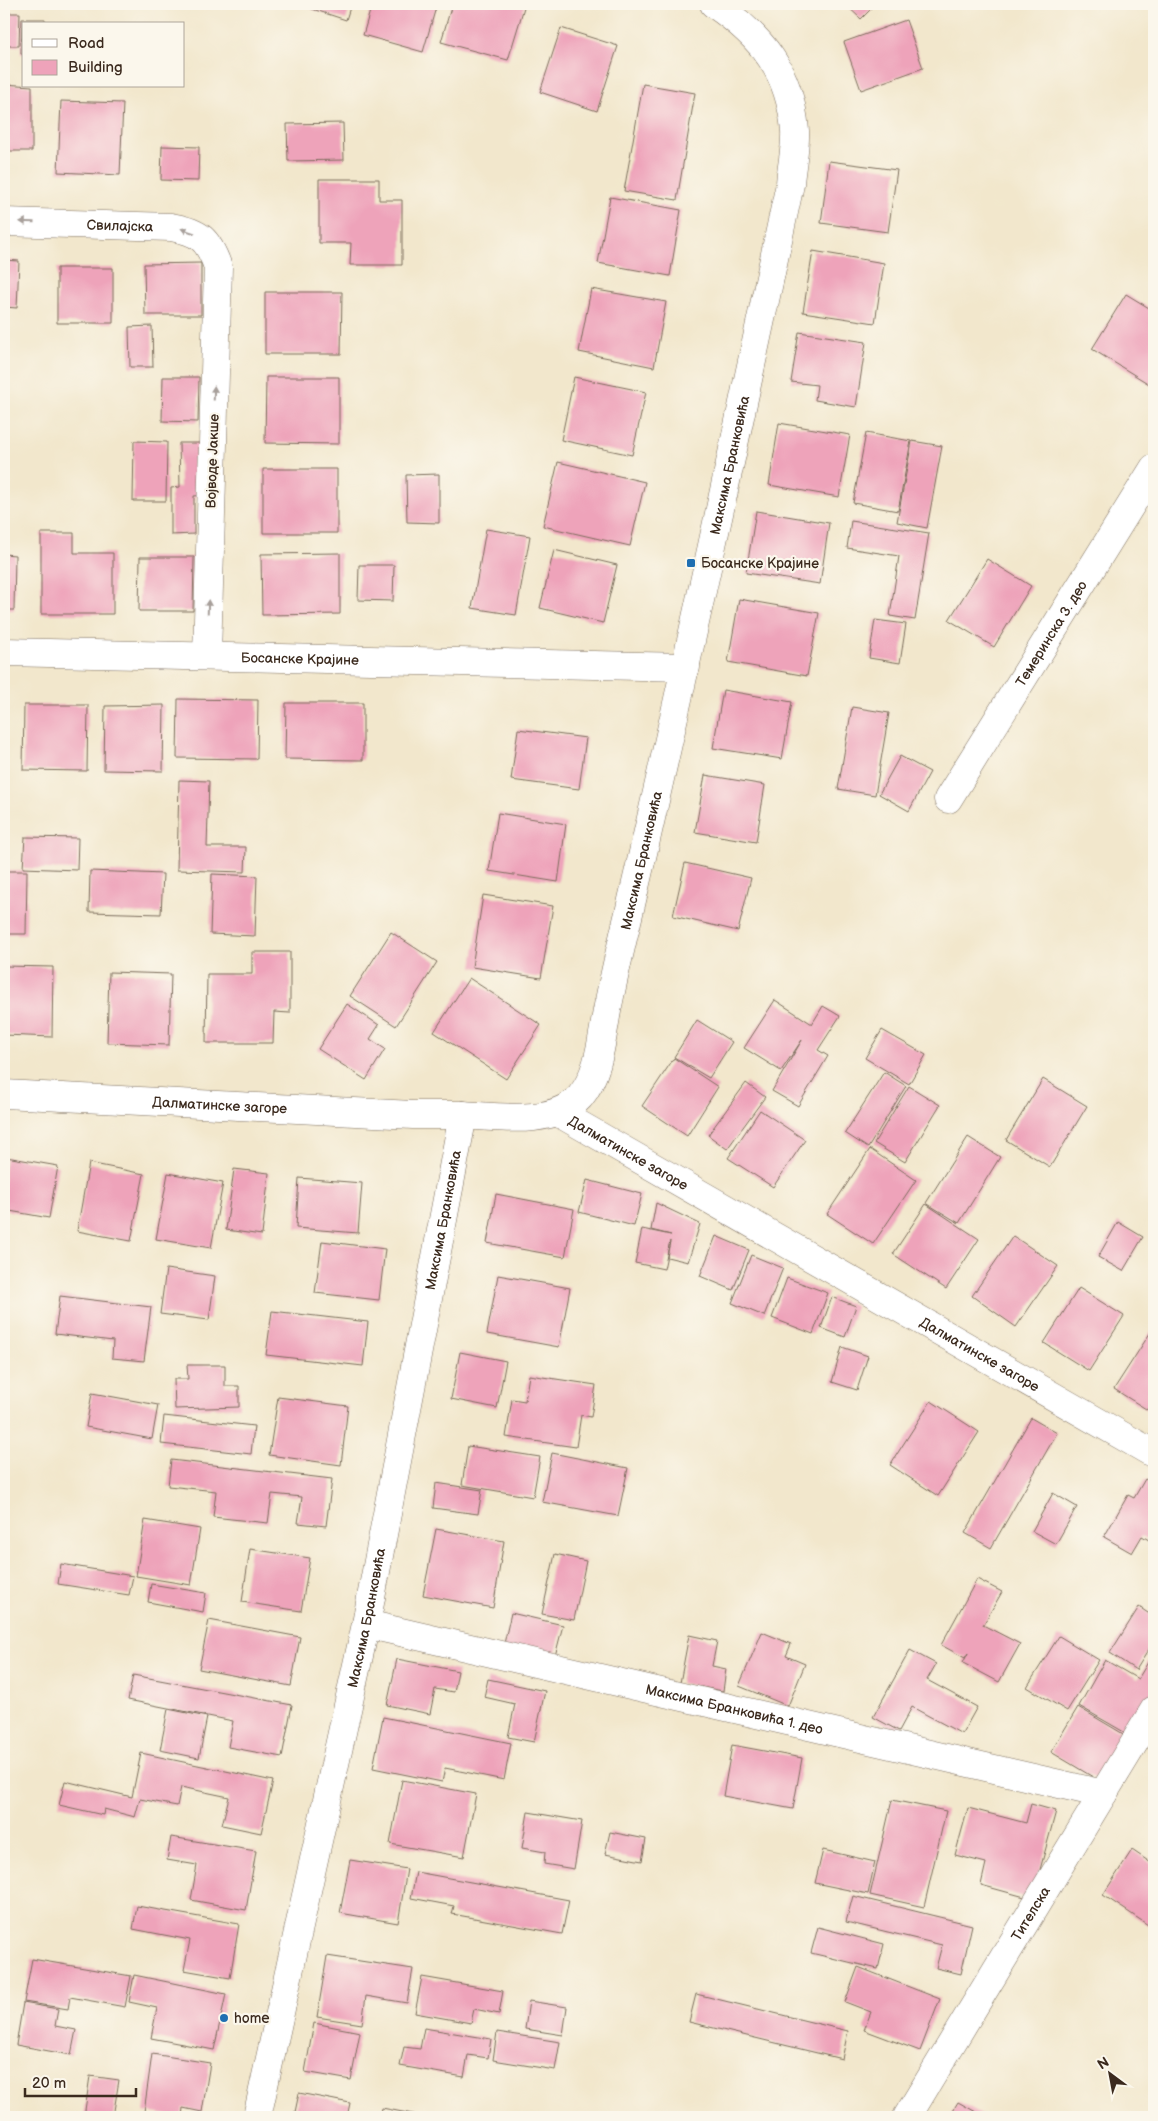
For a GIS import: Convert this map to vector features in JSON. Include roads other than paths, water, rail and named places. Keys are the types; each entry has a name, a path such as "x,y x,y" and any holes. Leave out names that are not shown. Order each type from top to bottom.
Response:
{"street":[{"name":"Максима Бранковића","path":"559,1113 580,1097 595,1069 686,667 790,184 795,132 788,89 767,51 741,22 714,4"},
{"name":"Свилајска","path":"4,222 171,227 190,230 204,239 218,267"},
{"name":"Војводе Јакше","path":"207,656 218,267"},
{"name":"Темеринска 3. део","path":"948,799 1154,468"},
{"name":"Босанске Крајине","path":"4,652 686,667"},
{"name":"Далматинске загоре","path":"4,1094 413,1115 463,1115 506,1118 559,1113 1154,1454"},
{"name":"Максима Бранковића","path":"257,2117 366,1624 463,1115"},
{"name":"Максима Бранковића 1. део","path":"366,1624 1103,1794"},
{"name":"Тителска","path":"907,2117 1154,1710"}],"place":[{"name":"Босанске Крајине","path":"691,563"},
{"name":"home","path":"224,2018"}]}
